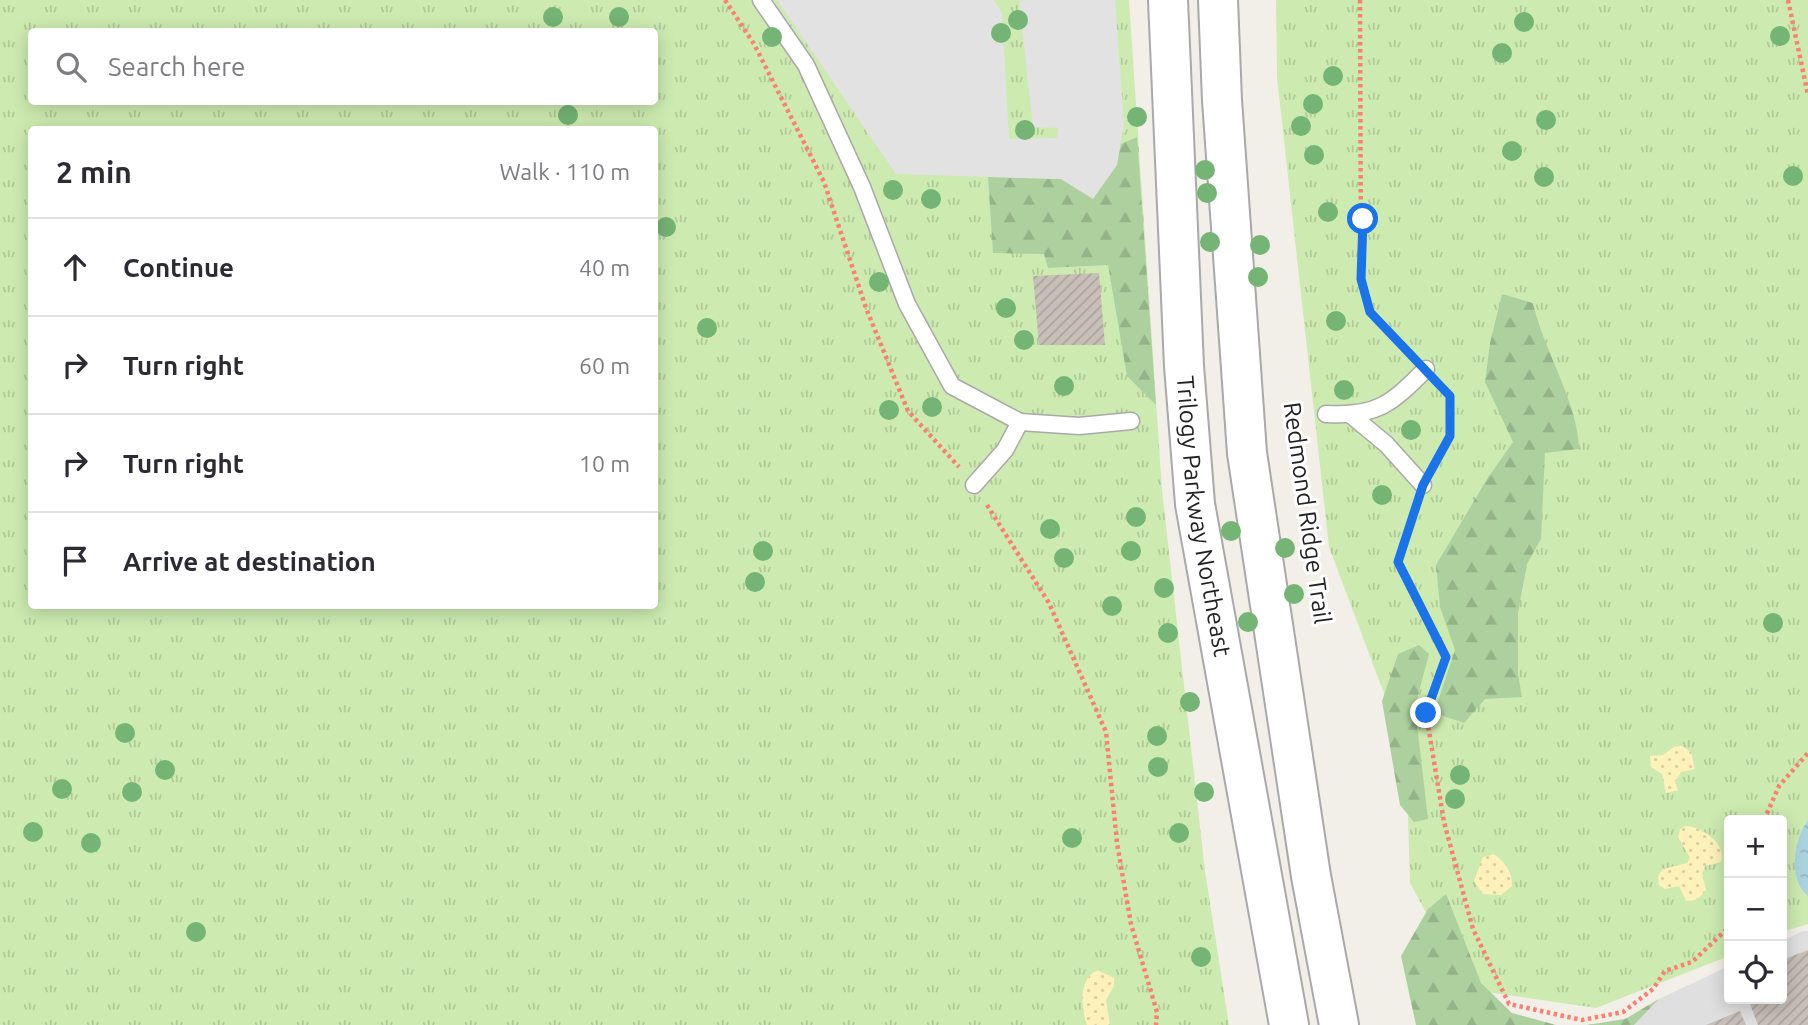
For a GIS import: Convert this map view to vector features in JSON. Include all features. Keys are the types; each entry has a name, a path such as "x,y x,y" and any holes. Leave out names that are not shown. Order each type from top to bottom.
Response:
{"street":[{"name":"Trilogy Parkway Northeast","path":"1168,0 1184,366 1195,504 1289,1025"},
{"name":"Trilogy Parkway Northeast","path":"1218,0 1222,100 1247,453 1311,876 1339,1025"}],"lane":[{"path":"761,0 806,65 862,187 907,304 952,386 1020,422 1079,426 1131,421"},
{"path":"1326,414 1351,415 1380,409 1426,369"},
{"path":"1351,415 1386,443 1423,485"},
{"path":"974,485 1005,450 1020,422"}],"path":[{"path":"1360,0 1361,279 1370,312 1450,396 1450,436 1423,485 1398,562 1446,657 1426,713 1444,821 1473,929 1509,1004 1582,1020 1623,1012 1653,989 1665,971 1692,962 1724,932"},
{"path":"1788,0 1808,95"},
{"path":"1766,815 1780,786 1808,753"}],"shaded area":[{"path":"777,0 994,0 1002,13 1009,139 1057,138 1058,128 1033,127 1019,0 1115,0 1124,124 1117,165 1093,199 1061,179 896,174"},
{"path":"1808,931 1808,1025 1634,1025 1659,999 1724,968 1724,1004 1787,1004 1787,939"}],"green space":[{"path":"0,0 1129,0 1162,490 1205,871 1229,1025 0,1025"},
{"path":"1276,0 1808,0 1808,924 1787,930 1787,815 1724,815 1724,958 1596,1008 1467,989 1410,883 1406,752 1329,547 1277,77"},
{"path":"1137,137 1156,405 1127,376 1108,265 1048,268 1044,254 993,253 988,177 1062,179 1093,198 1116,165 1121,144"},
{"path":"1502,294 1533,303 1573,413 1579,449 1545,453 1541,539 1527,564 1518,613 1518,674 1522,697 1485,699 1464,723 1434,713 1455,650 1440,607 1436,565 1487,479 1513,442 1485,382 1490,343"},
{"path":"1419,645 1429,654 1415,707 1428,819 1414,822 1400,805 1382,701 1398,654"},
{"path":"1446,894 1481,983 1512,1013 1556,1025 1416,1025 1401,956 1428,909"},
{"path":"1659,999 1634,1025 1587,1025 1625,1019"}],"sand":[{"path":"1682,746 1691,752 1695,769 1681,772 1675,782 1678,790 1666,793 1662,774 1651,767 1650,756 1663,755 1674,747"},
{"path":"1685,826 1699,829 1712,837 1722,855 1721,862 1705,866 1702,874 1706,890 1698,898 1686,901 1679,886 1665,889 1659,885 1658,876 1663,869 1687,863 1690,858 1678,837 1680,829"},
{"path":"1494,854 1508,868 1512,881 1512,886 1501,895 1483,894 1474,881 1483,857"},
{"path":"1097,970 1114,978 1114,986 1106,1000 1110,1025 1087,1025 1085,1018 1084,987 1091,974"}],"water":[{"path":"1808,820 1808,896 1797,880 1795,859 1799,837"}],"building":[{"path":"1099,273 1105,345 1039,345 1033,276"},
{"path":"1808,950 1808,1025 1758,1025 1750,1004 1787,1004 1787,958"},
{"path":"1740,1011 1746,1025 1706,1025"}],"route":[{"path":"1363,219 1361,279 1370,312 1450,396 1450,436 1423,485 1398,562 1446,657 1426,713"}]}
